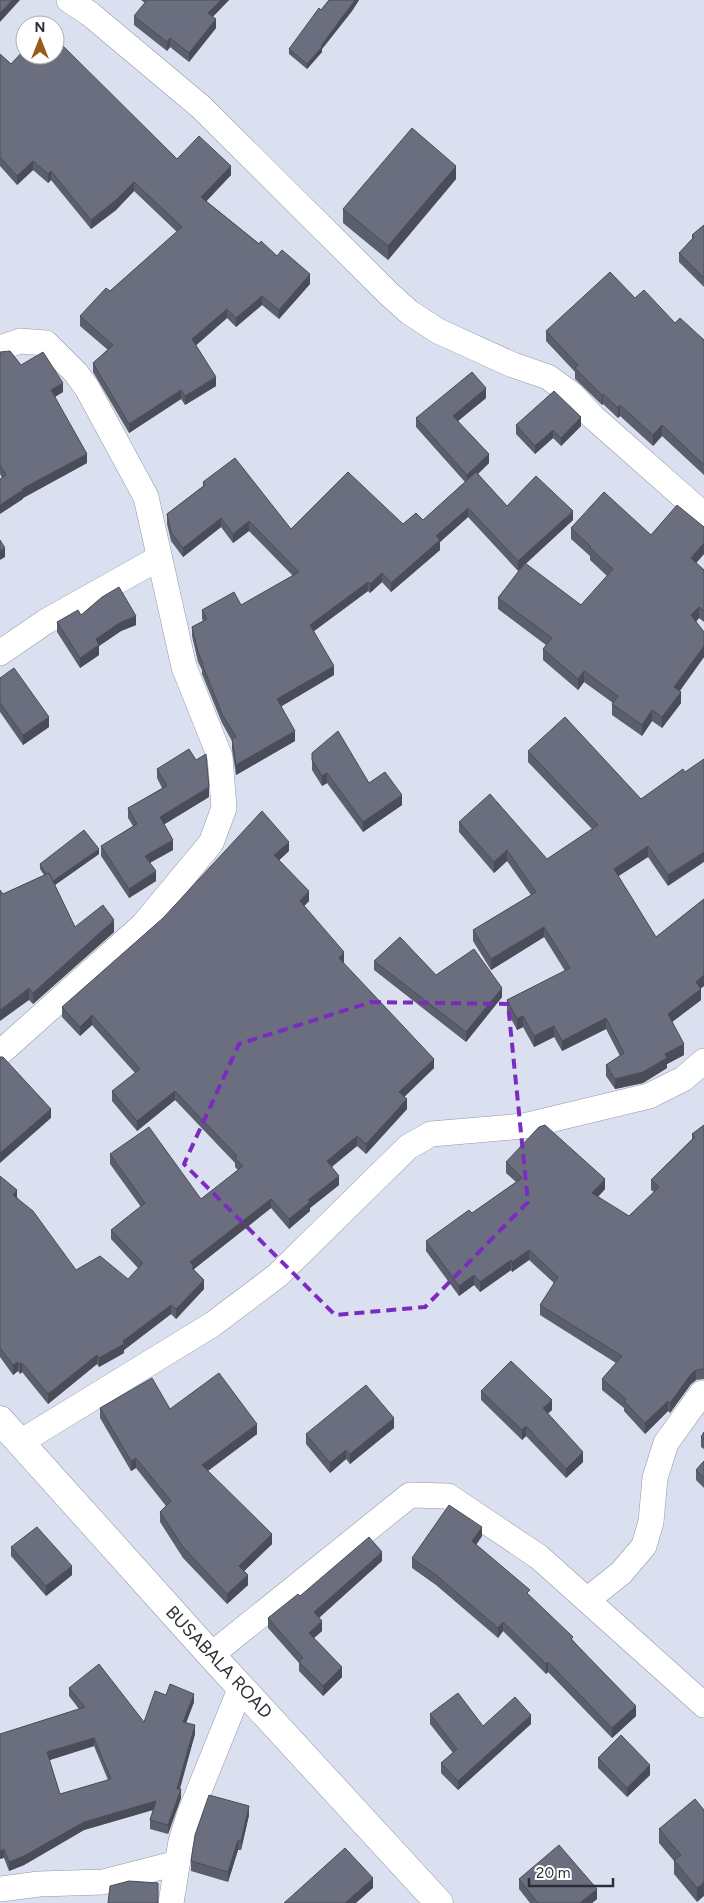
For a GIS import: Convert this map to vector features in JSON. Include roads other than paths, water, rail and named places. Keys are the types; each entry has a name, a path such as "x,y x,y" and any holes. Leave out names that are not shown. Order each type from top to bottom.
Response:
{"street":[{"path":"69,0 90,14 201,107 409,312 438,331 513,365 548,377 570,392 593,417 704,515"},
{"path":"0,348 20,341 46,343 76,373 87,388 146,497 184,667 220,757 224,808 211,843 143,925 0,1053"},
{"path":"0,653 45,622 159,558"},
{"path":"20,1443 213,1324 278,1275 408,1147 431,1134 524,1126 649,1096 683,1078 704,1061"},
{"path":"587,1600 621,1573 644,1546 650,1522 655,1478 666,1443 702,1393"},
{"name":"BUSABALA ROAD","path":"0,1420 211,1655 439,1903"},
{"path":"211,1655 410,1495 448,1496 539,1557 704,1705"},
{"path":"171,1903 176,1863 190,1812 241,1687"},
{"path":"0,1889 39,1884 103,1882 176,1863"}]}
